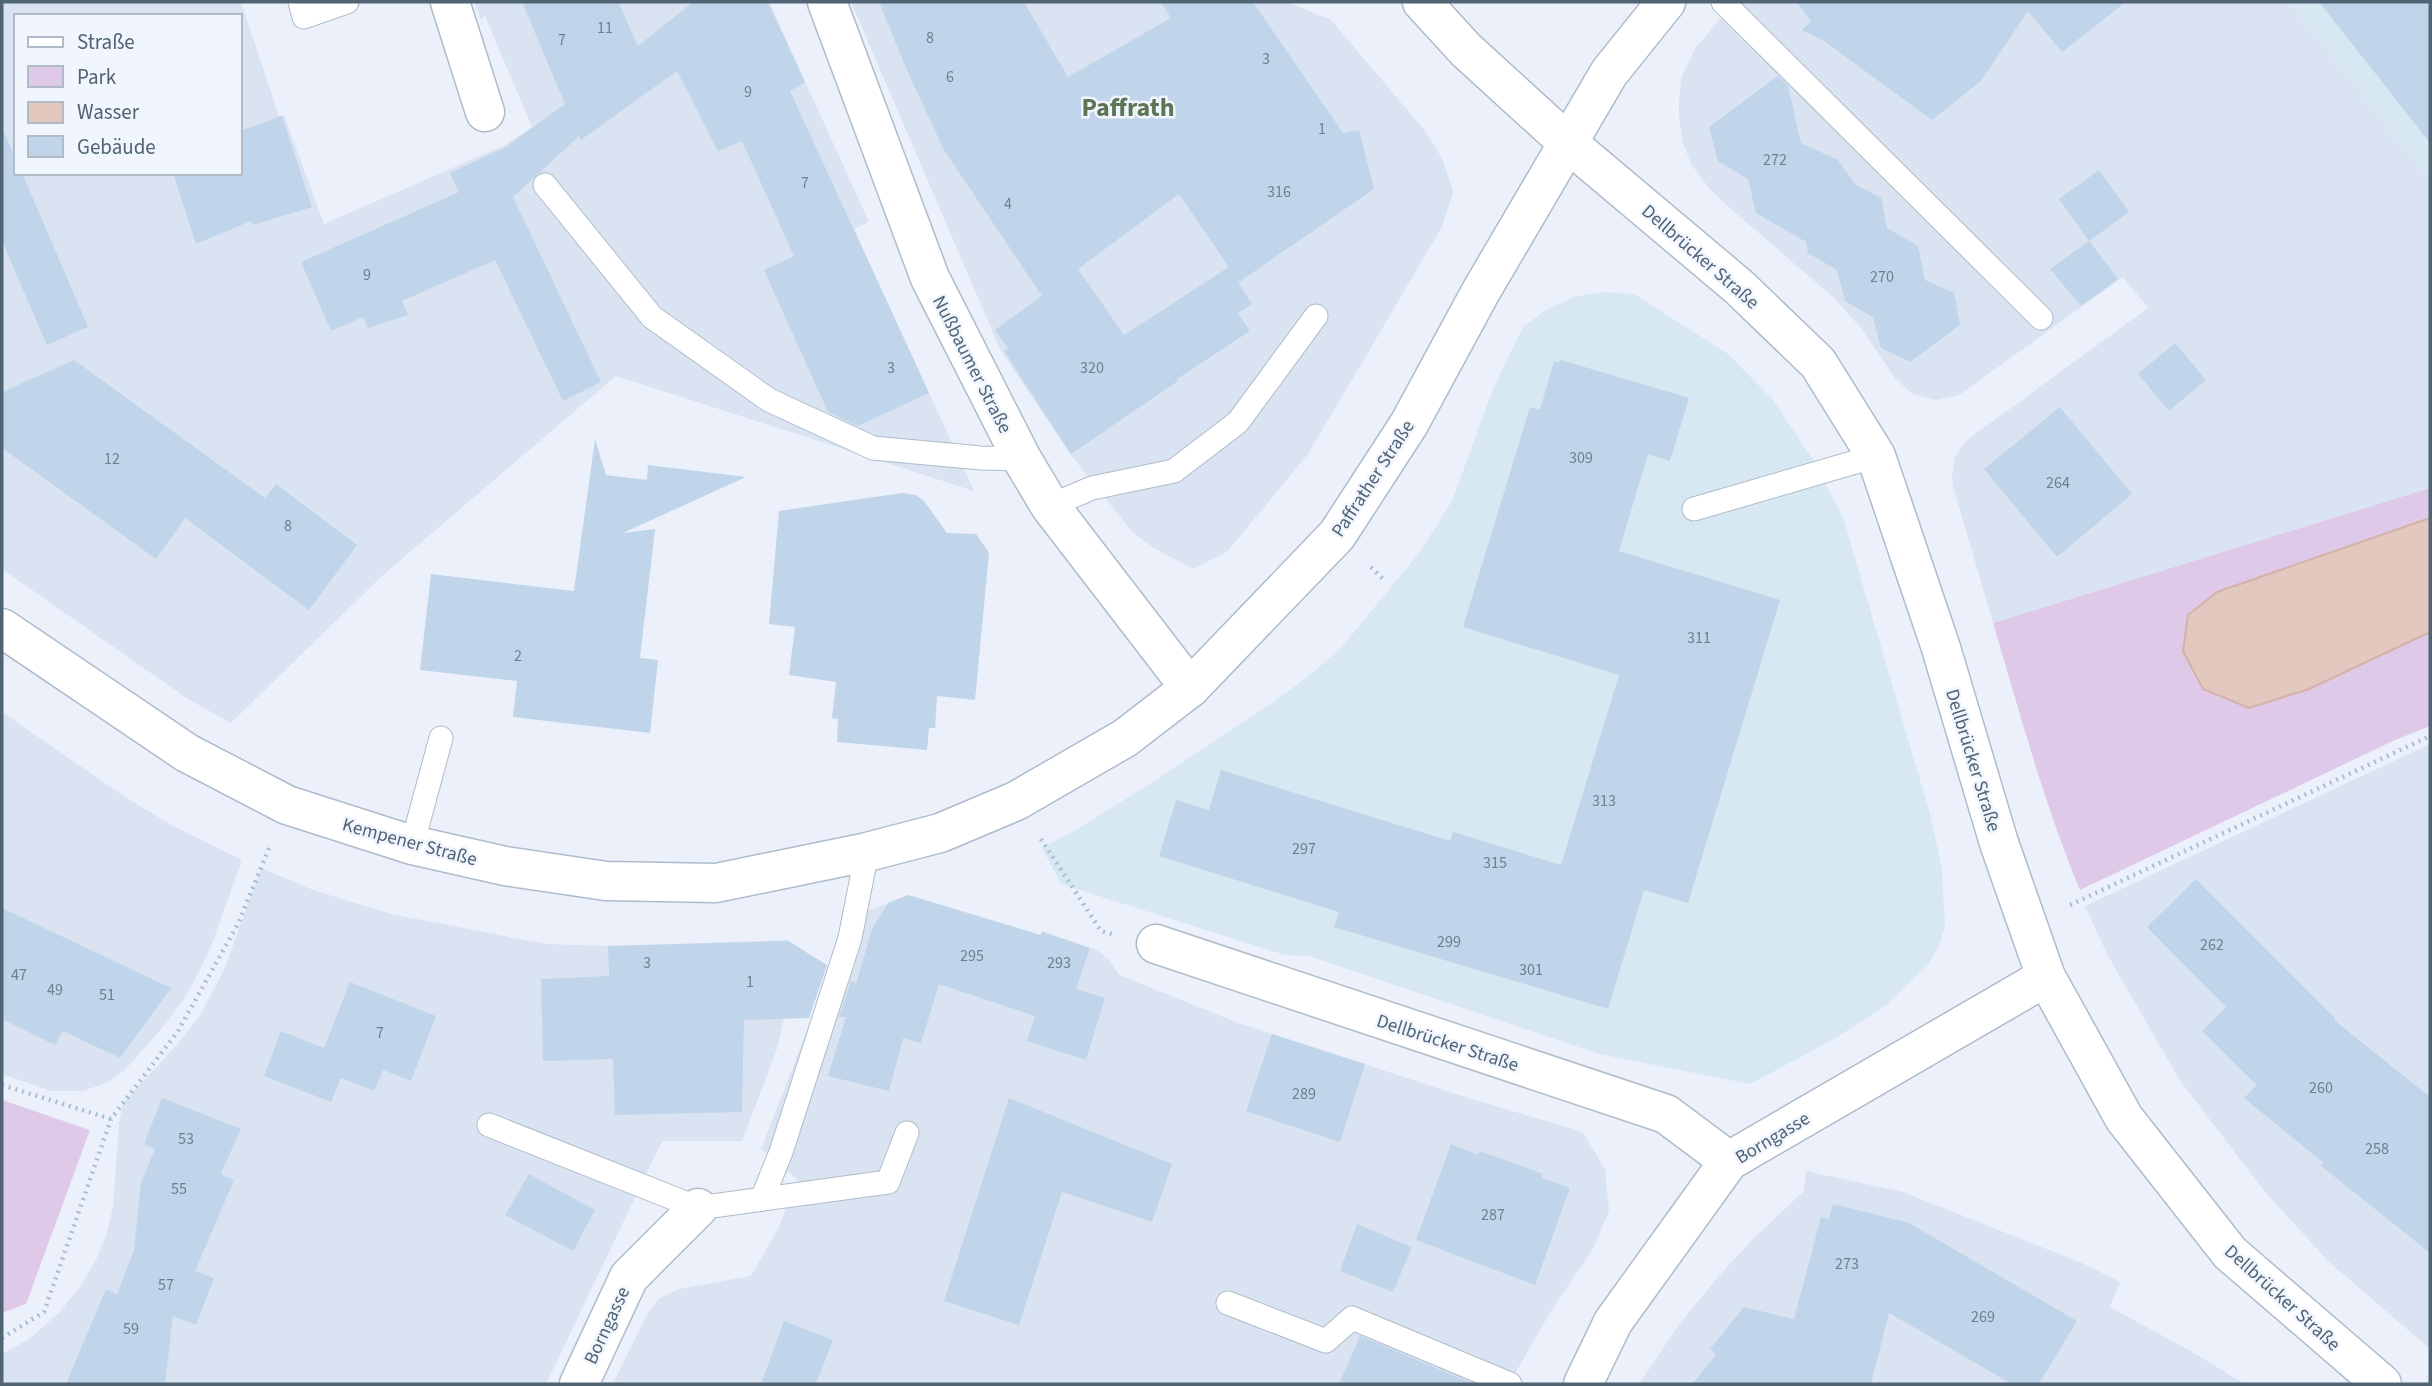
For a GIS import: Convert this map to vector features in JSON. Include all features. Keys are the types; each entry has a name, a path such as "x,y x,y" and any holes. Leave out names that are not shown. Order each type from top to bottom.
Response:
{"main road":[{"path":"450,2 485,112"},
{"name":"Nußbaumer Straße","path":"827,2 930,278 1022,459 1050,506 1190,688"},
{"name":"Dellbrücker Straße","path":"1422,2 1466,50 1569,143 1739,287 1818,363 1876,456 1941,648 1999,843 2046,977 2124,1118 2230,1252 2382,1384"},
{"name":"Paffrather Straße","path":"866,852 940,833 1016,801 1125,738 1190,688 1337,535 1409,424 1480,293 1609,73 1666,2"},
{"name":"Kempener Straße","path":"2,628 187,753 287,805 412,845 505,866 606,881 716,883 866,852"},
{"name":"Dellbrücker Straße","path":"1156,944 1666,1114 1729,1161"},
{"name":"Borngasse","path":"1583,1384 1613,1322 1729,1161 2046,977"},
{"name":"Borngasse","path":"579,1384 629,1277 698,1208"}],"lane":[{"path":"300,2 304,17 347,2"},
{"path":"1723,2 2041,318"},
{"path":"545,185 652,317 768,400 873,447 981,458 1022,459"},
{"path":"1050,506 1092,488 1174,471 1238,422 1316,316"},
{"path":"1694,509 1876,456"},
{"path":"412,845 440,738"},
{"path":"762,1199 781,1152 850,938 866,852"},
{"path":"489,1125 698,1208 888,1182 906,1133"},
{"path":"1228,1303 1326,1341 1352,1318 1510,1384"}],"path":[{"path":"2027,923 2430,736"},
{"path":"1016,801 1101,931 1156,944"},
{"path":"2,1338 44,1311 111,1119 178,1031 238,924 287,805"},
{"path":"2,1085 111,1119"}],"shaded area":[{"path":"2,2 241,2 279,116 284,115 324,224 505,145 532,127 485,16 481,20 475,2 769,2 869,222 854,229 974,491 616,376 384,574 231,723 188,699 2,569"},
{"path":"851,2 1287,2 1331,20 1426,132 1443,160 1453,192 1442,227 1308,454 1227,552 1193,569 1154,548 1132,532 1071,455 1001,351"},
{"path":"1735,2 2289,2 2430,181 2430,488 1993,623 1953,486 1955,457 1967,440 2148,308 2123,277 1959,395 1936,400 1912,394 1895,378 1861,328 1834,298 1731,209 1709,188 1691,164 1679,119 1682,76 1696,47"},
{"path":"2289,2 2430,2 2430,181"},
{"path":"1604,292 1634,294 1728,354 1773,400 1810,455 1843,517 1930,814 1942,868 1945,928 1929,964 1886,1005 1836,1038 1750,1084 1599,1054 1309,956 1285,955 1061,884 1042,848 1145,787 1272,703 1341,648 1419,553 1452,501 1493,389 1523,327 1546,310 1574,297"},
{"path":"2,712 122,795 171,825 242,860 210,949 190,989 168,1021 124,1071 106,1083 83,1091 51,1091 2,1074"},
{"path":"2430,744 2430,1349 2329,1262 2264,1191 2179,1079 2107,954 2085,906"},
{"path":"261,868 313,890 391,914 546,944 610,946 788,940 805,951 777,1049 742,1141 662,1141 546,1384 2,1384 2,1354 29,1339 60,1312 96,1260 106,1236 113,1207 123,1103 199,1017 224,970"},
{"path":"909,895 1041,935 1042,931 1097,950 1109,960 1119,975 1236,1022 1584,1134 1605,1169 1609,1211 1594,1247 1551,1311 1509,1384 613,1384 646,1316 659,1299 679,1289 751,1276 779,1227 797,1179 761,1149 851,917"},
{"path":"1806,1171 1903,1192 2082,1263 2120,1282 2110,1307 2245,1384 1639,1384 1680,1323 1718,1277 1753,1239 1804,1191"}],"green space":[{"path":"2430,488 2430,518 2217,592 2309,689 2430,632 2430,726 2395,740 2080,890 2044,791 1993,623"},
{"path":"2,1100 90,1130 26,1304 2,1313"}],"water":[{"path":"2430,518 2430,632 2309,689 2249,708 2203,689 2183,651 2188,615 2217,592"}],"building":[{"path":"522,2 618,2 638,46 693,2 768,2 805,82 790,91 929,393 858,426 828,412 764,270 794,256 742,141 718,151 677,71 581,140 579,136 513,197 601,382 563,401 495,260 402,301 408,315 368,328 363,317 331,331 301,262 459,192 450,173 506,147 565,104"},
{"path":"879,2 1024,2 1068,77 1171,18 1161,2 1253,2 1343,133 1359,130 1374,189 1239,282 1231,271 1252,304 1238,313 1250,331 1071,454 1004,351 1008,348 995,330 1042,296 944,150","holes":["1179,194 1229,267 1124,335 1078,269"]},
{"path":"1796,2 2126,2 2062,52 2028,11 1981,81 1932,120 1824,41 1802,30 1811,21"},
{"path":"2319,2 2430,2 2430,143 2353,45"},
{"path":"1778,76 1788,86 1801,143 1838,160 1856,185 1881,198 1887,228 1918,246 1925,280 1954,293 1960,325 1910,362 1881,348 1873,317 1845,301 1837,270 1808,253 1806,242 1756,213 1748,179 1718,161 1709,127"},
{"path":"282,116 312,207 253,225 251,221 196,244 174,175 242,175 242,130"},
{"path":"2,127 14,155 14,175 23,175 88,327 47,345 2,241"},
{"path":"2099,170 2129,212 2089,241 2059,199"},
{"path":"2089,241 2118,279 2081,306 2050,269"},
{"path":"2175,343 2206,380 2169,411 2138,374"},
{"path":"74,360 265,498 276,484 357,545 309,610 185,518 156,559 2,448 2,392"},
{"path":"1561,360 1689,398 1670,461 1648,454 1619,551 1780,600 1688,903 1644,890 1608,1009 1334,927 1339,912 1159,856 1176,800 1209,810 1221,770 1450,841 1453,832 1561,865 1619,675 1463,627 1530,407 1540,410 1554,361 1559,363"},
{"path":"2060,407 2132,494 2057,557 1984,469"},
{"path":"595,439 606,475 647,480 648,465 746,477 623,533 655,529 640,658 658,660 650,733 513,717 517,681 420,670 431,574 574,591"},
{"path":"902,493 916,495 924,501 947,533 976,534 989,553 975,700 937,696 935,728 929,728 927,750 837,742 838,719 832,718 836,682 789,675 795,627 769,624 779,511"},
{"path":"2196,879 2335,1018 2334,1020 2430,1097 2430,1253 2321,1166 2324,1163 2244,1098 2257,1085 2202,1031 2226,1007 2147,927"},
{"path":"908,895 1090,948 1076,989 1105,998 1086,1060 1027,1041 1035,1016 939,984 921,1043 903,1038 889,1091 828,1076 846,1017 839,1017 851,981 856,984 872,929 888,903"},
{"path":"2,908 171,988 120,1058 63,1031 55,1045 2,1019"},
{"path":"788,941 827,965 809,1018 744,1020 742,1112 615,1115 613,1059 543,1061 541,979 609,976 608,946"},
{"path":"350,982 436,1016 411,1081 383,1070 374,1091 341,1078 331,1102 264,1076 281,1031 324,1048"},
{"path":"1272,1034 1365,1064 1340,1142 1246,1111"},
{"path":"162,1098 241,1129 221,1173 234,1180 195,1271 214,1278 196,1325 173,1316 165,1384 66,1384 106,1289 117,1294 134,1250 141,1183 155,1149 144,1144"},
{"path":"1009,1098 1172,1164 1152,1222 1062,1192 1019,1325 944,1301"},
{"path":"1451,1144 1478,1155 1480,1151 1543,1174 1542,1178 1570,1188 1535,1285 1416,1240"},
{"path":"529,1174 595,1210 573,1251 505,1215"},
{"path":"1833,1204 1909,1223 2077,1321 2039,1384 2012,1384 1889,1313 1871,1384 1692,1384 1716,1355 1710,1349 1744,1307 1794,1319 1821,1217 1829,1219"},
{"path":"1357,1224 1412,1247 1393,1292 1340,1271"},
{"path":"784,1321 833,1340 816,1384 761,1384"},
{"path":"1360,1336 1474,1384 1339,1384"}],"district":[{"name":"Paffrath","path":"1128,107"}]}
